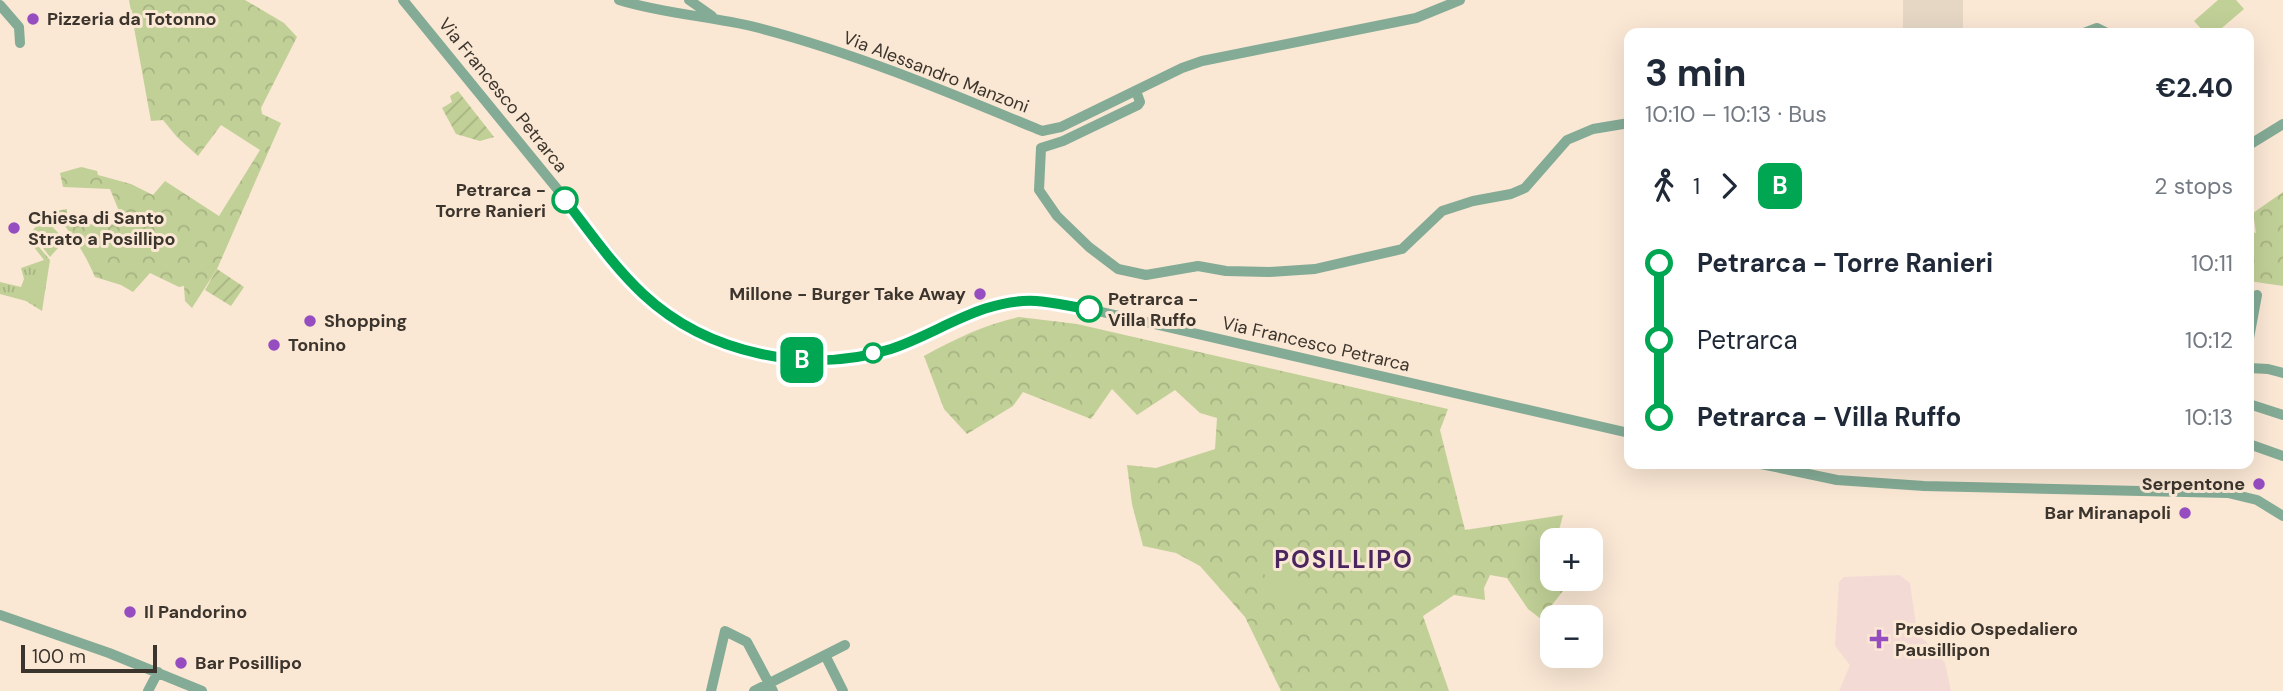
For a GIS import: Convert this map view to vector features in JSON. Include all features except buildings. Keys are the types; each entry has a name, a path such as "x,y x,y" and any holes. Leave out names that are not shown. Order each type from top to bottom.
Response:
{"street":[{"name":"Via Francesco Petrarca","path":"403,0 642,294 691,328 748,351 792,359 825,361 846,358 890,349 979,311 1004,304 1036,301 1089,309 1624,432"},
{"name":"Via Alessandro Manzoni","path":"619,0 647,9 717,19 779,34 910,78 1042,131 1061,127 1182,68 1202,61 1416,18 1460,0"},
{"path":"647,9 656,0"},
{"name":"Via Alessandro Manzoni","path":"689,0 717,19"},
{"path":"0,5 19,27 20,43"},
{"path":"1136,91 1140,102 1138,105 1063,141 1041,148 1039,190 1057,216 1089,247 1118,270 1146,275 1198,266 1226,271 1315,269 1402,249 1441,211 1525,188 1567,140 1592,129 1624,123"},
{"path":"2254,142 2283,124"},
{"path":"2254,311 2257,295"},
{"path":"2254,368 2283,373"},
{"path":"2254,406 2283,415"},
{"path":"2254,446 2283,456"},
{"path":"1785,469 1837,480 1924,486 2228,493 2257,500 2283,516"},
{"path":"0,615 202,691"},
{"path":"711,691 725,631 747,642 771,687"},
{"path":"754,691 771,687 845,645"},
{"path":"825,655 843,691"},
{"path":"148,691 158,673"}],"shaded area":[{"path":"1903,0 1963,0 1963,28 1903,28"},
{"name":"Presidio Ospedaliero Pausillipon","path":"1899,575 1910,583 1917,632 1945,663 1951,691 1839,691 1850,665 1835,646 1839,582 1844,577"}],"green space":[{"path":"129,0 245,0 284,23 297,37 261,108 262,114 281,123 217,269 192,308 185,301 184,286 179,287 150,273 133,292 121,285 95,277 78,244 55,214 67,209 67,215 73,222 105,226 117,223 119,211 110,189 63,187 60,173 81,167 97,171 98,175 131,184 153,195 165,181 219,216 260,150 221,125 198,156 163,120 151,121"},
{"path":"2218,0 2236,0 2244,9 2222,28 2200,28 2194,21"},
{"path":"458,91 494,137 480,141 456,134 442,108 452,102 450,96"},
{"path":"2283,192 2283,286 2254,282 2254,212"},
{"path":"44,218 65,240 50,257 43,248 45,239 32,231"},
{"path":"34,247 39,247 50,260 42,311 26,301 0,294 0,282 21,287 24,279 21,268 44,260"},
{"path":"217,269 244,287 231,306 205,290"},
{"path":"1019,317 1077,324 1448,409 1440,430 1465,530 1563,515 1560,528 1540,528 1540,591 1563,591 1552,605 1540,605 1540,618 1528,609 1507,578 1490,575 1484,588 1485,600 1454,595 1423,616 1449,691 1281,691 1245,617 1200,566 1176,553 1143,546 1132,504 1127,465 1156,468 1215,449 1217,418 1200,413 1175,390 1137,415 1112,389 1091,419 1023,392 1013,406 967,434 944,409 924,356 994,324"},
{"path":"1281,550 1306,587 1283,602 1258,565"}],"bus line":[{"name":"B","path":"565,200 642,294 701,333 748,351 792,359 836,360 890,349 979,311 1004,304 1036,301 1089,309"}],"place":[{"name":"Pizzeria da Totonno","path":"33,19"},
{"name":"Petrarca - Torre Ranieri","path":"565,200"},
{"name":"Chiesa di Santo Strato a Posillipo","path":"14,228"},
{"name":"Millone - Burger Take Away","path":"980,294"},
{"name":"Petrarca - Villa Ruffo","path":"1089,309"},
{"name":"Shopping","path":"310,321"},
{"name":"Tonino","path":"274,345"},
{"name":"Serpentone","path":"2259,484"},
{"name":"Bar Miranapoli","path":"2185,513"},
{"name":"Il Pandorino","path":"130,612"},
{"name":"Presidio Ospedaliero Pausillipon","path":"1879,639"},
{"name":"Bar Posillipo","path":"181,663"}],"district":[{"name":"POSILLIPO","path":"1344,559"}]}
